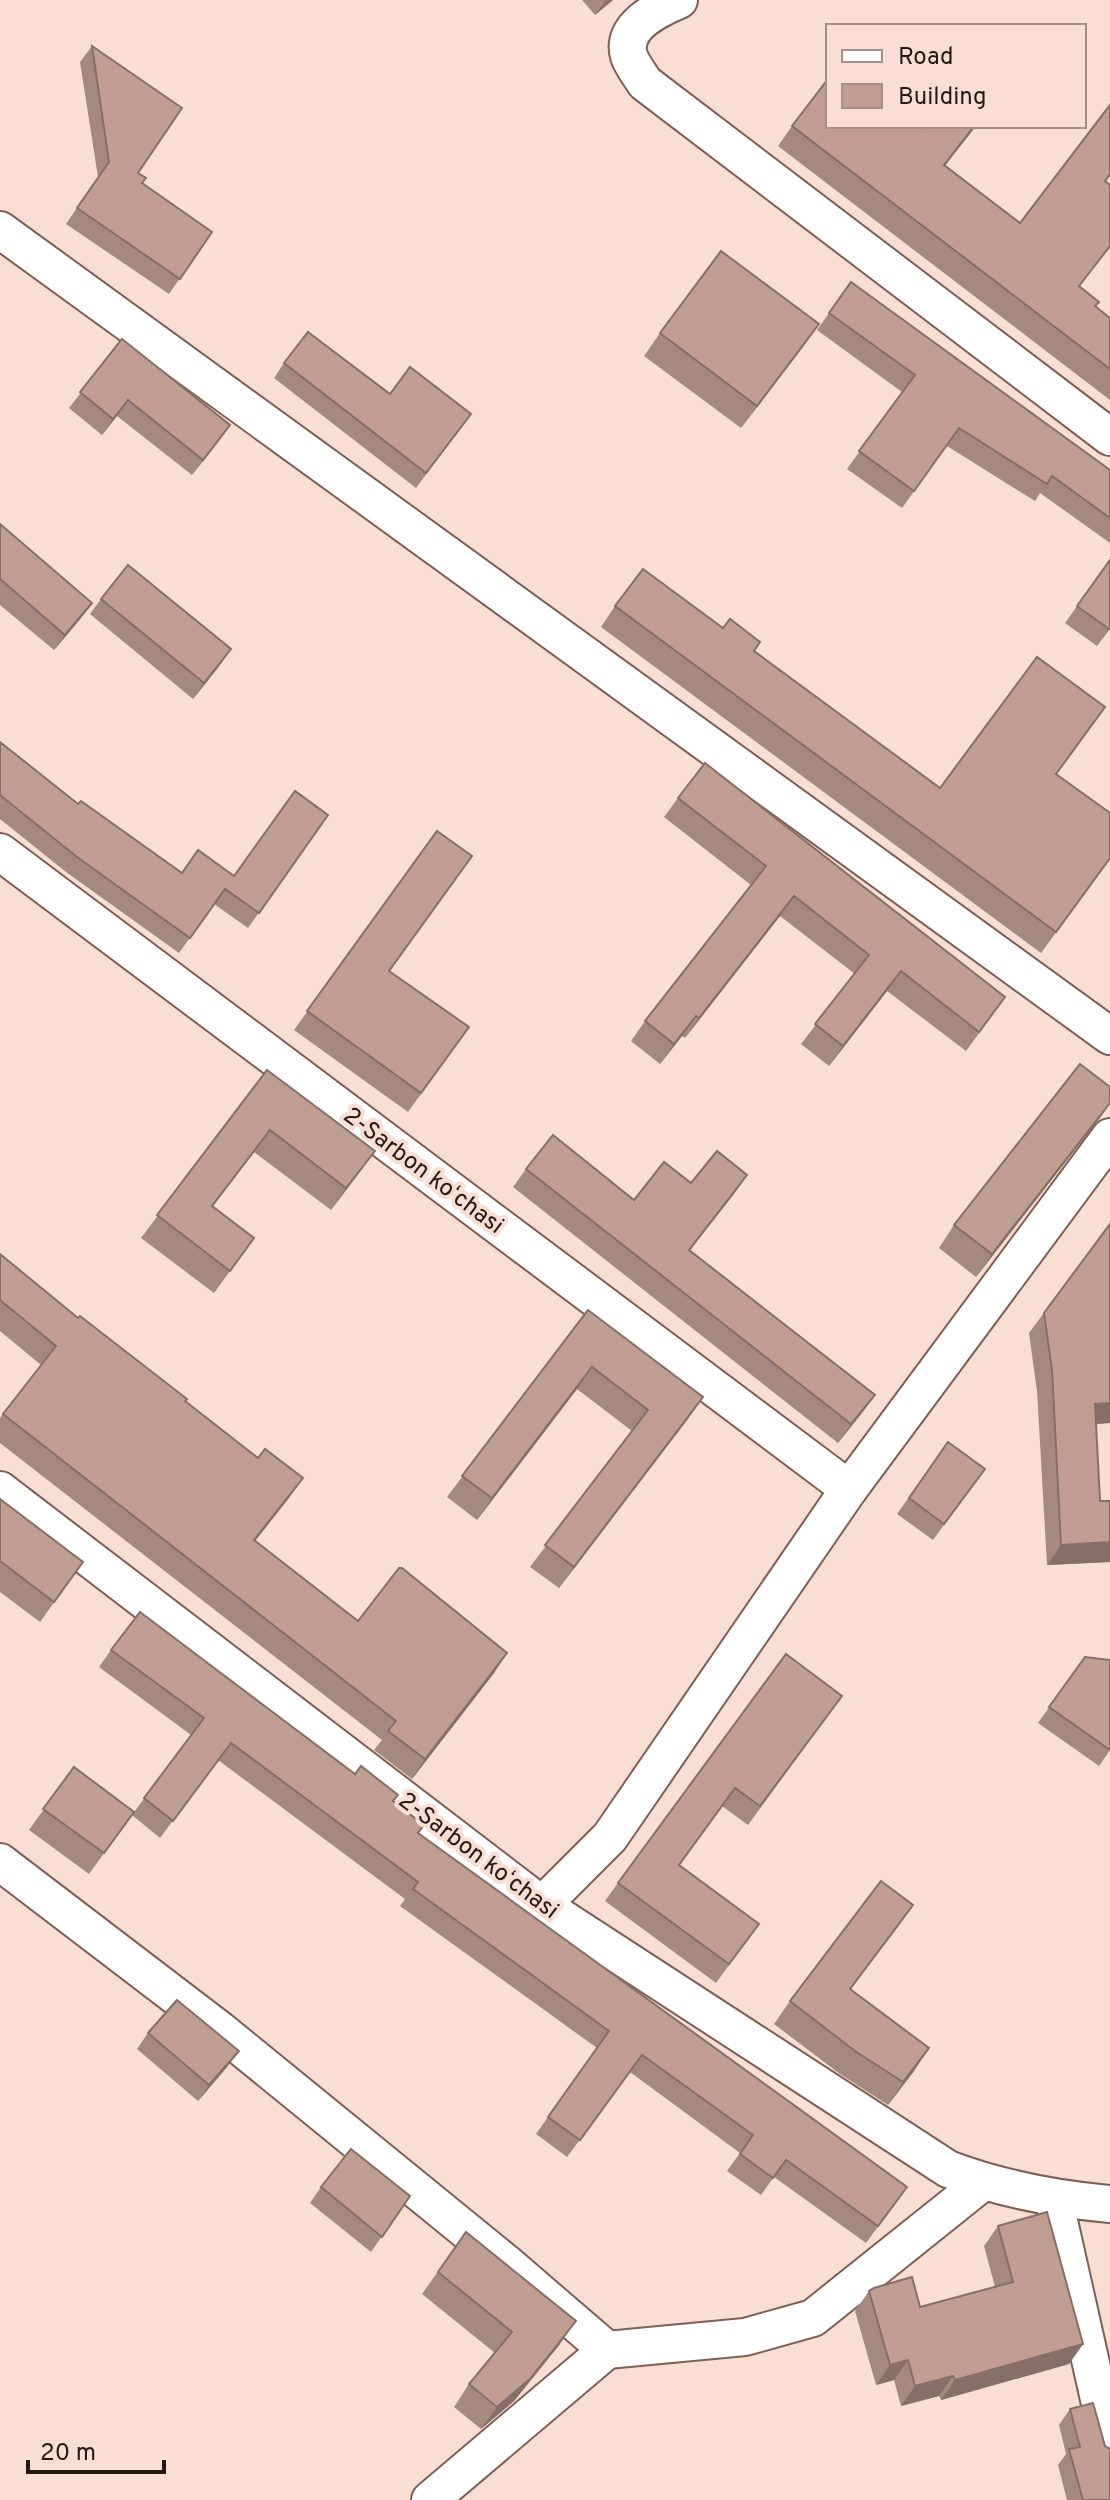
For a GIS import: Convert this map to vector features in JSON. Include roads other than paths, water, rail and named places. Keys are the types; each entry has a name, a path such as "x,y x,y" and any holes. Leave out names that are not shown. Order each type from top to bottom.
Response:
{"street":[{"path":"679,0 648,13 630,35 628,54 645,83 1110,437"},
{"path":"0,230 1110,1036"},
{"name":"2-Sarbon koʻchasi","path":"0,852 849,1489"},
{"path":"542,1905 610,1837 849,1489 1110,1137"},
{"name":"2-Sarbon koʻchasi","path":"0,1490 542,1905 948,2169 983,2182 1054,2199 1110,2204"},
{"path":"0,1862 220,2030 506,2263 607,2350"},
{"path":"430,2500 607,2350 745,2337 813,2318 983,2182"},
{"path":"1054,2199 1110,2448"}]}
